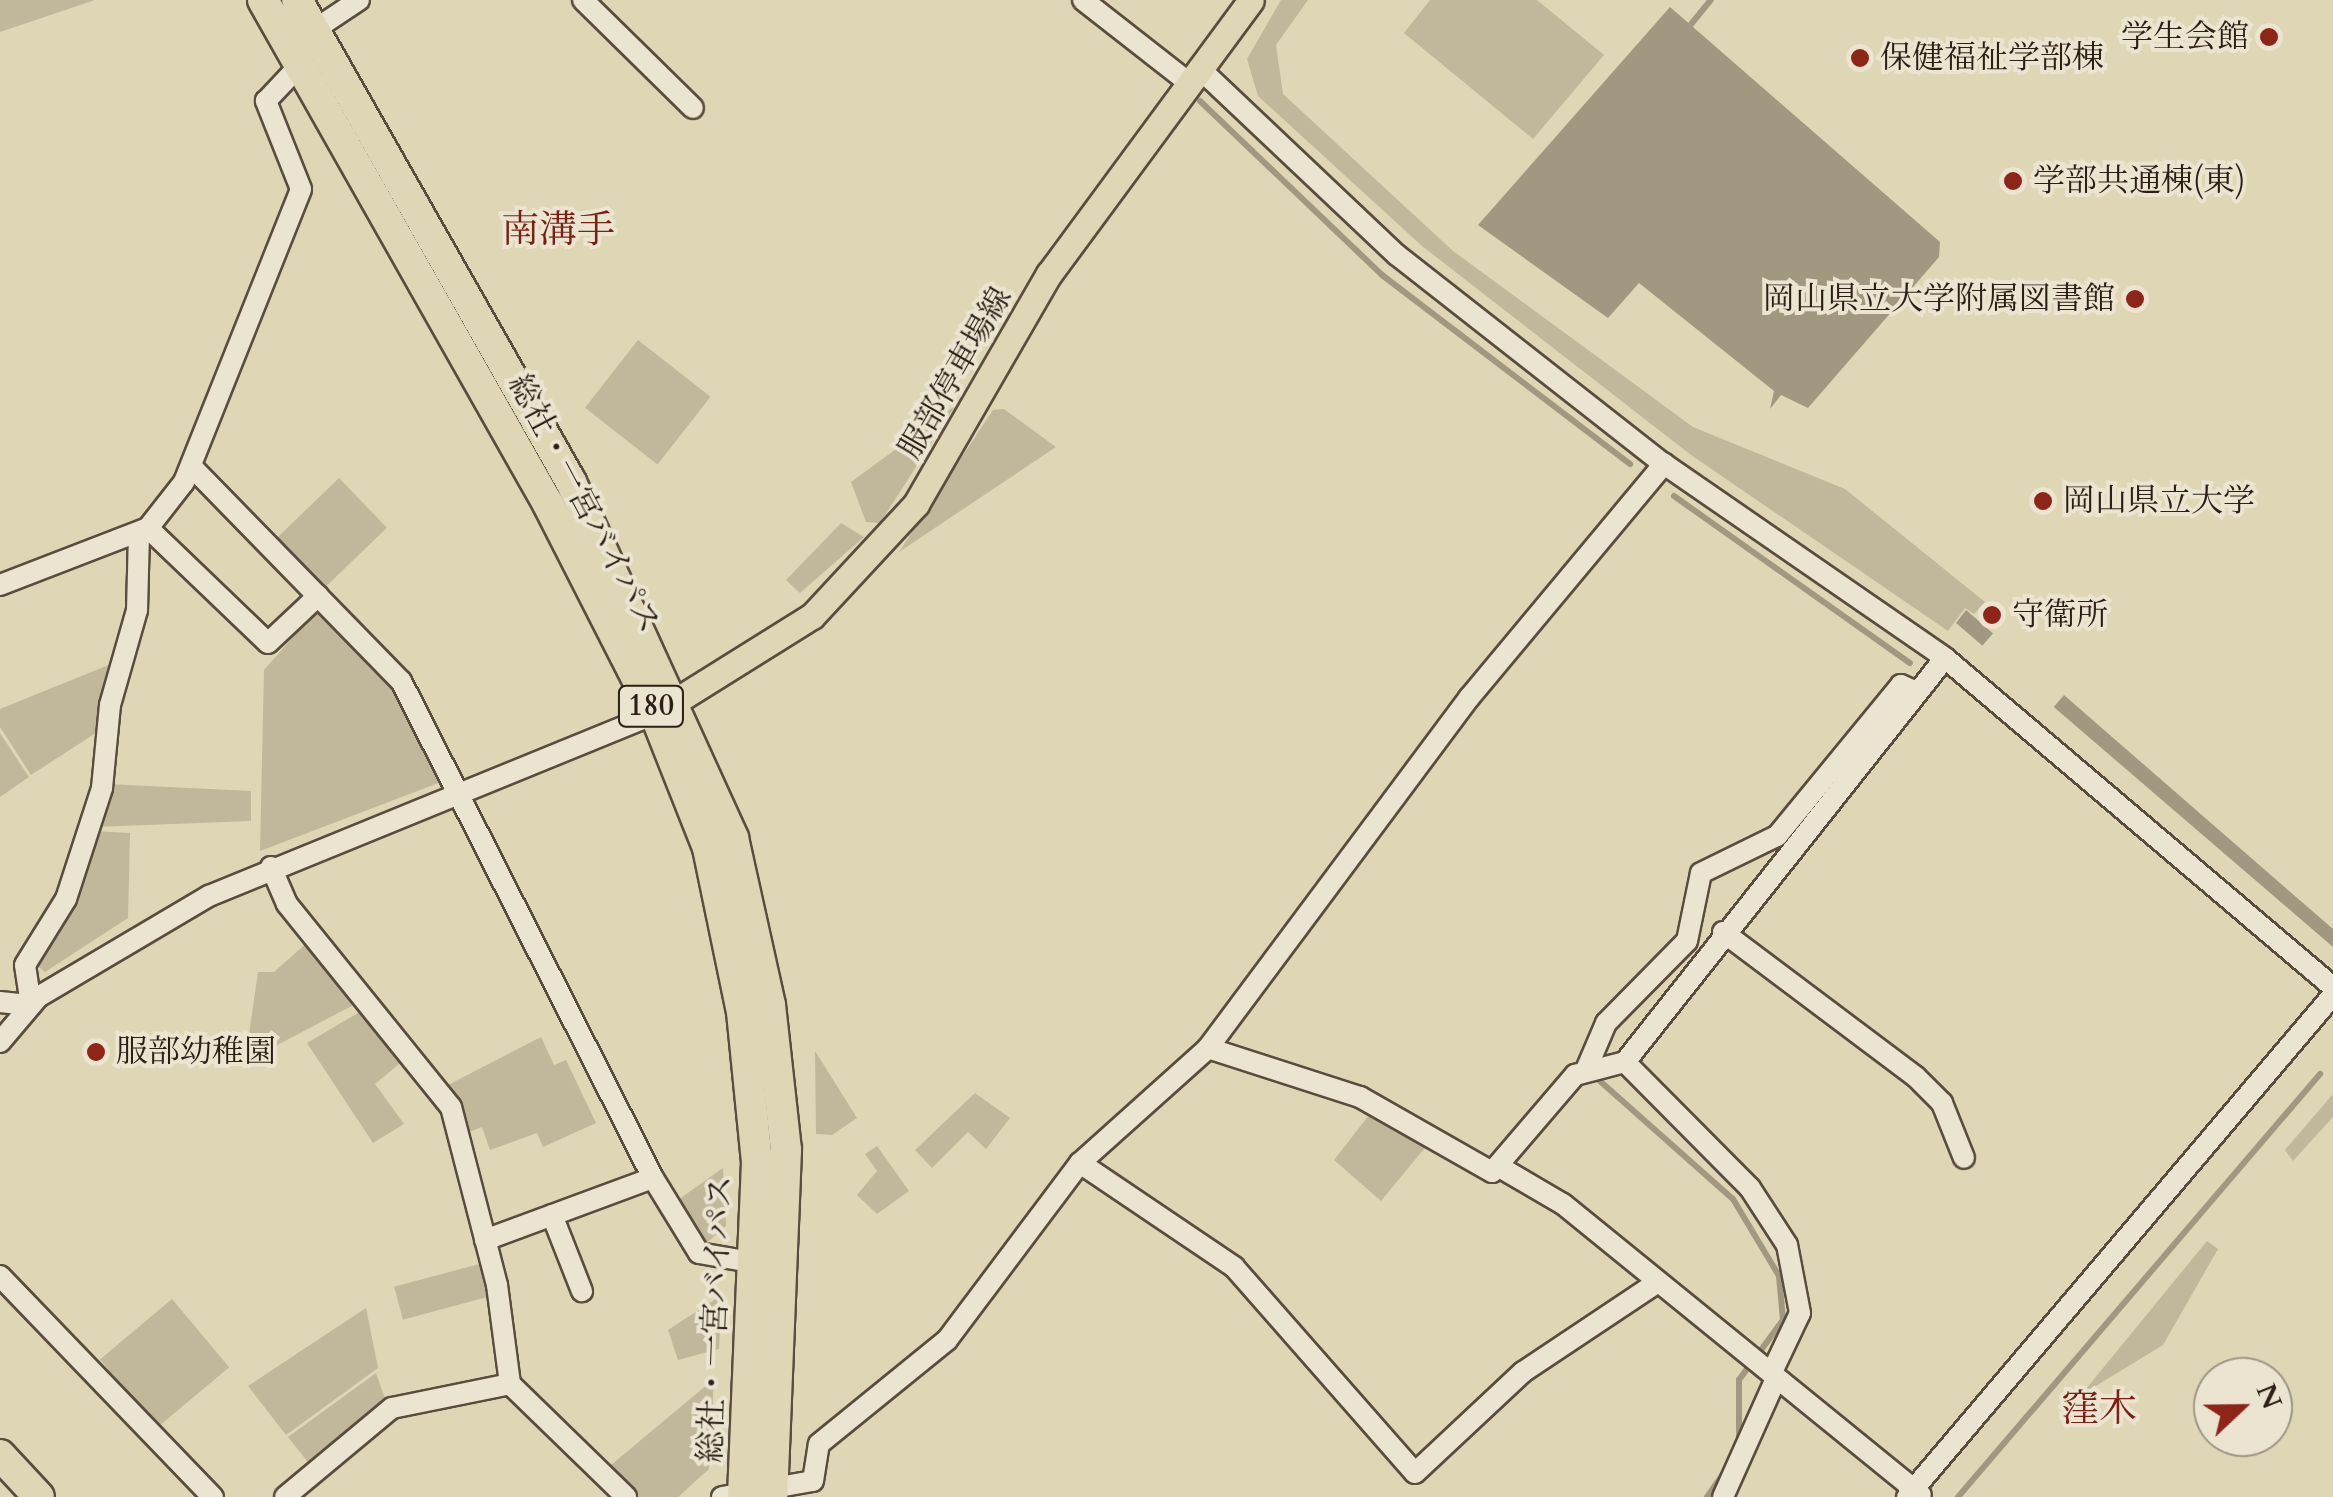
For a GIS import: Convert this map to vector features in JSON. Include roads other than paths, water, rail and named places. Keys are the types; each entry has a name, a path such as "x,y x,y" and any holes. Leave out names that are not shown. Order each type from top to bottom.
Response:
{"highway":[{"name":"総社・一宮バイパス","path":"263,0 668,709 708,848 742,1012 757,1263 750,1495"},
{"name":"総社・一宮バイパス","path":"297,0 571,482 744,878 780,1085 786,1262 750,1495"},
{"path":"0,1455 39,1497"}],"main road":[{"name":"服部停車場線","path":"668,709 812,616 916,504 1050,274 1251,0"}],"street":[{"path":"31,1005 25,965 66,900 102,788 110,705 137,610 144,531 190,466 301,188 264,110 300,66 314,30 359,0"},
{"path":"583,0 693,108"},
{"path":"1084,0 1193,75 1397,254 1664,464 1945,658 2333,987"},
{"path":"750,1495 813,1481 819,1444 947,1340 1080,1163 1208,1048 1469,698 1664,464"},
{"path":"190,466 401,680 652,1178 699,1253 757,1263"},
{"path":"0,585 144,531"},
{"path":"144,531 268,642 318,596"},
{"path":"1593,1067 1625,1062 1723,932 1782,841 1945,658"},
{"path":"0,1042 31,1005 272,868 668,709"},
{"path":"1208,1048 1360,1097 1492,1172 1502,1169 1593,1067 1606,1023 1687,941 1701,873 1782,841"},
{"path":"272,868 287,904 451,1107 485,1240 510,1384 626,1497"},
{"path":"1723,932 1905,1066 1942,1103 1964,1158"},
{"path":"1502,1169 1563,1204 1915,1495 2333,996"},
{"path":"0,1002 31,1005"},
{"path":"1625,1062 1750,1188 1787,1245 1800,1312 1764,1367 1723,1497"},
{"path":"1080,1163 1234,1268 1415,1473 1523,1372 1658,1282"},
{"path":"485,1240 652,1178"},
{"path":"552,1215 582,1291"},
{"path":"0,1276 213,1497"},
{"path":"286,1497 392,1408 510,1384"}],"waterway":[{"path":"1688,28 1711,0"},
{"path":"1200,101 1382,275 1630,464"},
{"path":"1674,496 1910,663"},
{"path":"1592,1074 1733,1199 1779,1276 1783,1320 1739,1380 1739,1442"},
{"path":"1958,1497 2320,1074"},
{"path":"1707,1497 1725,1471"}],"place":[{"name":"学生会館","path":"2269,37"},
{"name":"保健福祉学部棟","path":"1860,58"},
{"name":"学部共通棟(東)","path":"2013,181"},
{"name":"岡山県立大学附属図書館","path":"2135,299"},
{"name":"岡山県立大学","path":"2043,501"},
{"name":"守衛所","path":"1992,615"},
{"name":"服部幼稚園","path":"96,1052"}],"district":[{"name":"南溝手","path":"558,231"},
{"name":"窪木","path":"2099,1410"}]}
